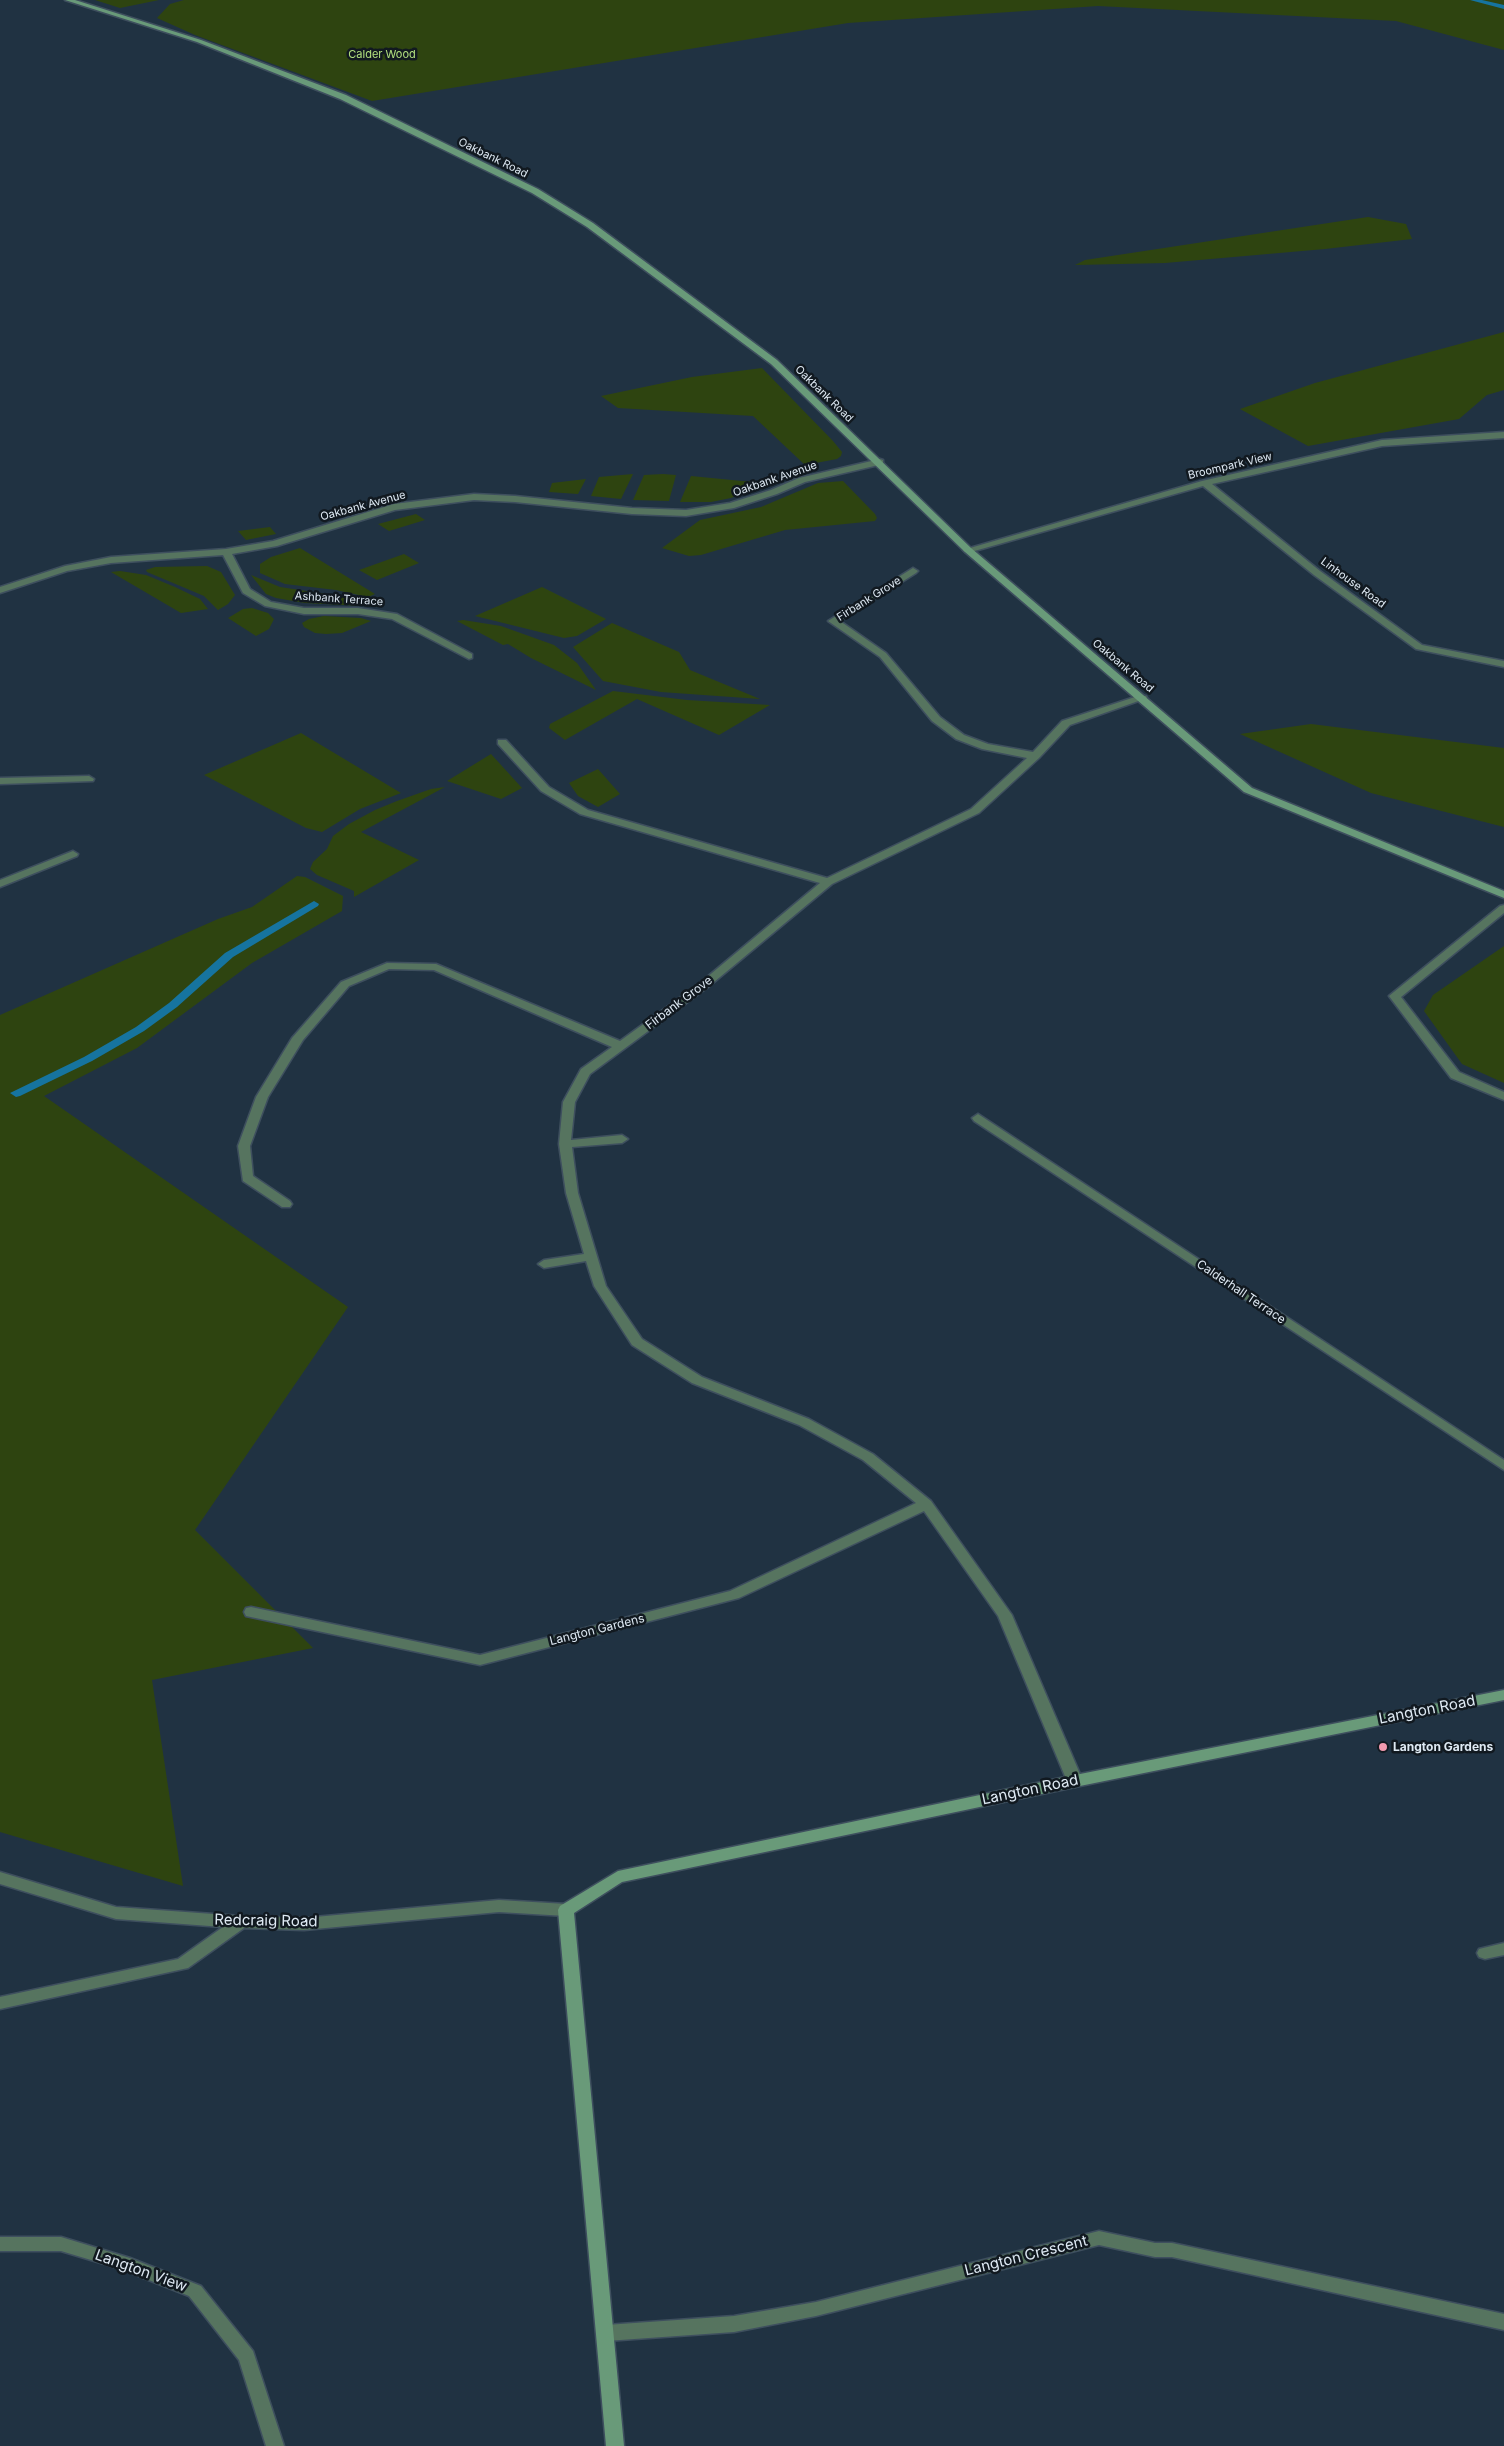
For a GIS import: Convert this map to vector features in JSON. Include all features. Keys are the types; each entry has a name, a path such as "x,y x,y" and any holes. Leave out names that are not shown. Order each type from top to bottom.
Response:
{"street":[{"name":"Oakbank Road","path":"68,0 199,41 343,96 535,191 590,225 774,362 880,462 968,550 1248,790 1504,895"},
{"name":"Broompark View","path":"968,550 1205,483 1382,443 1504,435"},
{"name":"Oakbank Avenue","path":"0,590 65,569 111,560 226,552 274,544 394,507 434,501 474,498 515,499 632,511 686,513 730,506 774,492 802,480 880,462"},
{"name":"Linhouse Road","path":"1205,483 1317,573 1419,647 1504,664"},
{"name":"Ashbank Terrace","path":"226,552 246,591 268,604 304,611 358,611 394,616 469,656"},
{"name":"Firbank Grove","path":"913,571 833,621 883,655 910,690 936,719 960,737 986,747 1035,756"},
{"name":"Firbank Grove","path":"590,1257 572,1193 564,1144 569,1102 585,1072 704,985 828,882 975,811 1035,756 1066,724 1142,698"},
{"path":"502,742 545,790 584,812 828,882"},
{"path":"0,781 89,779"},
{"path":"0,884 74,854"},
{"path":"1504,908 1395,996 1455,1075 1504,1096"},
{"path":"286,1204 248,1178 244,1146 262,1097 298,1038 345,984 387,966 436,967 621,1046"},
{"name":"Calderhall Terrace","path":"978,1118 1504,1466"},
{"path":"564,1144 622,1139"},
{"path":"544,1264 590,1257 600,1286 618,1316 637,1342 697,1380 804,1422 868,1457 926,1504 1005,1615 1075,1781"},
{"name":"Langton Gardens","path":"251,1612 480,1660 734,1596 926,1504"},
{"name":"Langton Road","path":"566,1910 618,1877 1075,1781 1504,1695"},
{"name":"Redcraig Road","path":"0,1878 116,1913 241,1922 304,1924 499,1906 566,1910"},
{"path":"566,1910 615,2446"},
{"path":"0,2004 182,1964 241,1922"},
{"path":"1485,1953 1504,1949"},
{"name":"Langton Crescent","path":"606,2333 734,2324 816,2309 1099,2238 1155,2250 1182,2252 1504,2322"},
{"name":"Langton View","path":"0,2244 61,2244 124,2263 195,2291 246,2356 275,2446"}],"green space":[{"path":"95,0 159,0 120,8"},
{"name":"Calder Wood","path":"184,0 1504,0 1504,50 1396,21 1098,6 848,23 372,101 195,35 157,18 170,4"},
{"path":"1368,217 1406,224 1412,239 1325,249 1165,263 1075,265 1085,260"},
{"path":"1504,332 1504,390 1487,395 1459,419 1308,446 1240,409 1315,383"},
{"path":"762,368 833,441 842,452 841,456 837,459 805,465 753,416 618,408 601,396 692,377"},
{"path":"633,474 621,499 591,496 599,477"},
{"path":"644,475 676,475 669,501 633,500"},
{"path":"691,476 763,482 758,488 731,498 711,502 680,502"},
{"path":"586,479 578,494 549,492 552,483"},
{"path":"843,481 875,514 877,518 875,521 785,530 701,555 689,556 662,548 700,520 761,507 818,483"},
{"path":"416,514 425,520 389,531 378,524"},
{"path":"270,527 276,534 246,540 238,531"},
{"path":"300,548 375,594 368,597 336,590 285,584 260,573 260,564 271,557"},
{"path":"404,554 419,563 377,580 359,570"},
{"path":"207,566 221,572 235,595 228,604 218,610 204,596 146,570 155,567"},
{"path":"120,571 146,575 175,587 200,599 208,609 181,613 111,572"},
{"path":"251,575 280,587 340,596 382,607 305,603 276,598 266,594"},
{"path":"542,587 606,619 577,636 564,638 475,616"},
{"path":"252,608 268,613 274,619 269,629 256,636 228,618 243,609"},
{"path":"324,616 361,618 371,621 342,633 326,634 315,633 304,627 302,623 309,619"},
{"path":"463,620 501,626 554,645 577,663 596,690 531,658 508,644 503,645 457,621"},
{"path":"612,623 679,652 690,670 760,699 661,692 603,681 573,647"},
{"path":"613,691 687,700 770,705 719,735 637,699 565,740 549,728 550,724"},
{"path":"1311,724 1504,748 1504,827 1371,793 1240,734"},
{"path":"301,733 401,793 360,809 322,832 306,828 204,775"},
{"path":"491,754 522,788 501,799 447,781"},
{"path":"598,769 620,794 598,807 578,796 569,783"},
{"path":"445,787 361,832 419,860 354,897 354,891 317,875 310,869 313,862 327,849 333,836 349,824 397,801 431,789"},
{"path":"297,876 305,877 343,896 342,911 252,963 137,1048 44,1096 348,1307 195,1530 313,1648 152,1680 183,1886 0,1832 0,1015 218,919 252,907"},
{"path":"1504,946 1504,1083 1462,1064 1424,1011 1433,995"}],"waterway":[{"path":"1473,0 1504,7"},
{"path":"16,1093 88,1059 140,1029 173,1005 229,955 314,904"}],"place":[{"name":"Langton Gardens","path":"1383,1747"}]}
